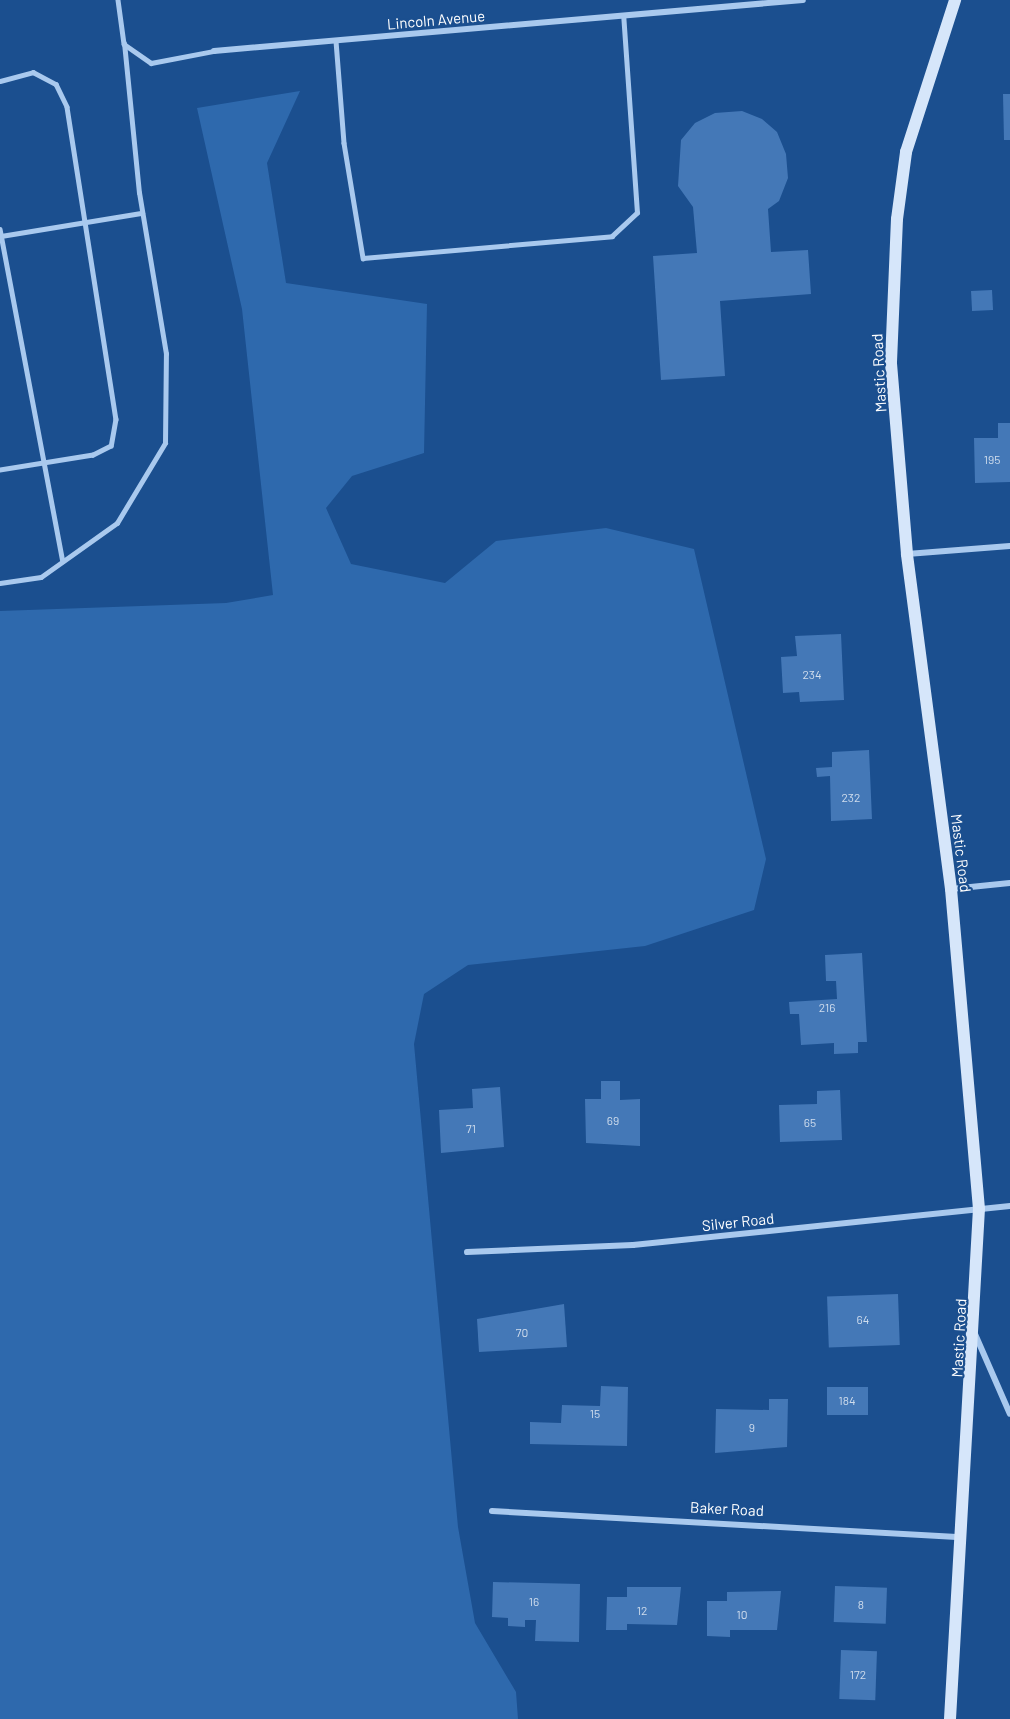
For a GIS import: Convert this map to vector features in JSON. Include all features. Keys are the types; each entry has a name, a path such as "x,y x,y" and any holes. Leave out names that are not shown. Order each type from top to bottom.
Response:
{"main road":[{"name":"Mastic Road","path":"950,1719 975,1334 979,1209 951,889 907,554 891,362 897,219 906,152 955,0"}],"street":[{"name":"Lincoln Avenue","path":"214,51 803,0"},
{"path":"907,554 1010,546"},
{"path":"951,889 1010,884"},
{"name":"Silver Road","path":"467,1252 633,1245 1010,1206"},
{"path":"975,1334 1010,1414"},
{"name":"Baker Road","path":"492,1511 961,1537"}],"lane":[{"path":"0,583 41,577 117,523 165,443 166,354 142,213 118,0"},
{"path":"336,41 344,142 363,258 612,236 637,213 623,15"},
{"path":"124,44 151,63 214,51"},
{"path":"0,81 33,72 56,84 67,107 117,419 111,446 93,455 45,465 0,470"},
{"path":"2,236 142,213"},
{"path":"0,228 63,561"},
{"path":"0,277 9,275"}],"shaded area":[{"path":"300,91 267,163 286,283 427,304 424,453 352,476 326,508 351,564 445,583 496,541 606,528 694,549 766,859 754,910 645,946 468,965 424,994 414,1044 458,1527 475,1623 516,1692 518,1719 0,1719 0,611 226,603 273,595 242,309 197,108"}],"building":[{"path":"1003,94 1010,94 1010,140 1004,140"},
{"path":"742,111 762,119 777,132 786,154 788,178 779,201 768,209 771,252 808,250 811,294 720,301 725,376 661,380 653,256 697,253 693,207 678,186 681,140 695,123 715,113"},
{"path":"992,290 993,310 972,311 971,291"},
{"path":"998,423 1010,423 1010,482 975,483 974,438 998,438"},
{"path":"841,634 844,700 800,702 799,692 783,693 781,657 797,656 795,636"},
{"path":"869,750 872,819 831,821 830,776 817,777 816,768 832,767 832,752"},
{"path":"862,953 867,1042 858,1042 858,1053 834,1054 834,1043 801,1045 799,1014 790,1014 789,1002 837,999 836,981 826,981 825,955"},
{"path":"601,1081 620,1081 620,1100 640,1099 640,1146 586,1143 585,1099 601,1099"},
{"path":"500,1087 504,1147 441,1153 439,1110 473,1108 472,1089"},
{"path":"840,1090 842,1140 780,1142 779,1105 817,1104 817,1091"},
{"path":"898,1294 900,1345 829,1347 827,1296"},
{"path":"564,1304 567,1347 479,1352 477,1319"},
{"path":"601,1386 628,1387 627,1446 530,1444 530,1422 561,1423 562,1405 600,1406"},
{"path":"827,1387 868,1387 868,1415 827,1415"},
{"path":"769,1399 788,1399 787,1447 715,1453 716,1409 769,1410"},
{"path":"493,1582 580,1584 579,1642 535,1641 536,1620 525,1620 525,1627 508,1626 508,1618 492,1617"},
{"path":"835,1586 887,1588 886,1624 834,1622"},
{"path":"627,1587 681,1587 677,1625 627,1624 627,1630 606,1630 607,1597 627,1597"},
{"path":"781,1591 777,1630 730,1630 730,1637 707,1636 707,1601 727,1601 727,1592"},
{"path":"841,1650 877,1651 875,1700 839,1699"}]}
